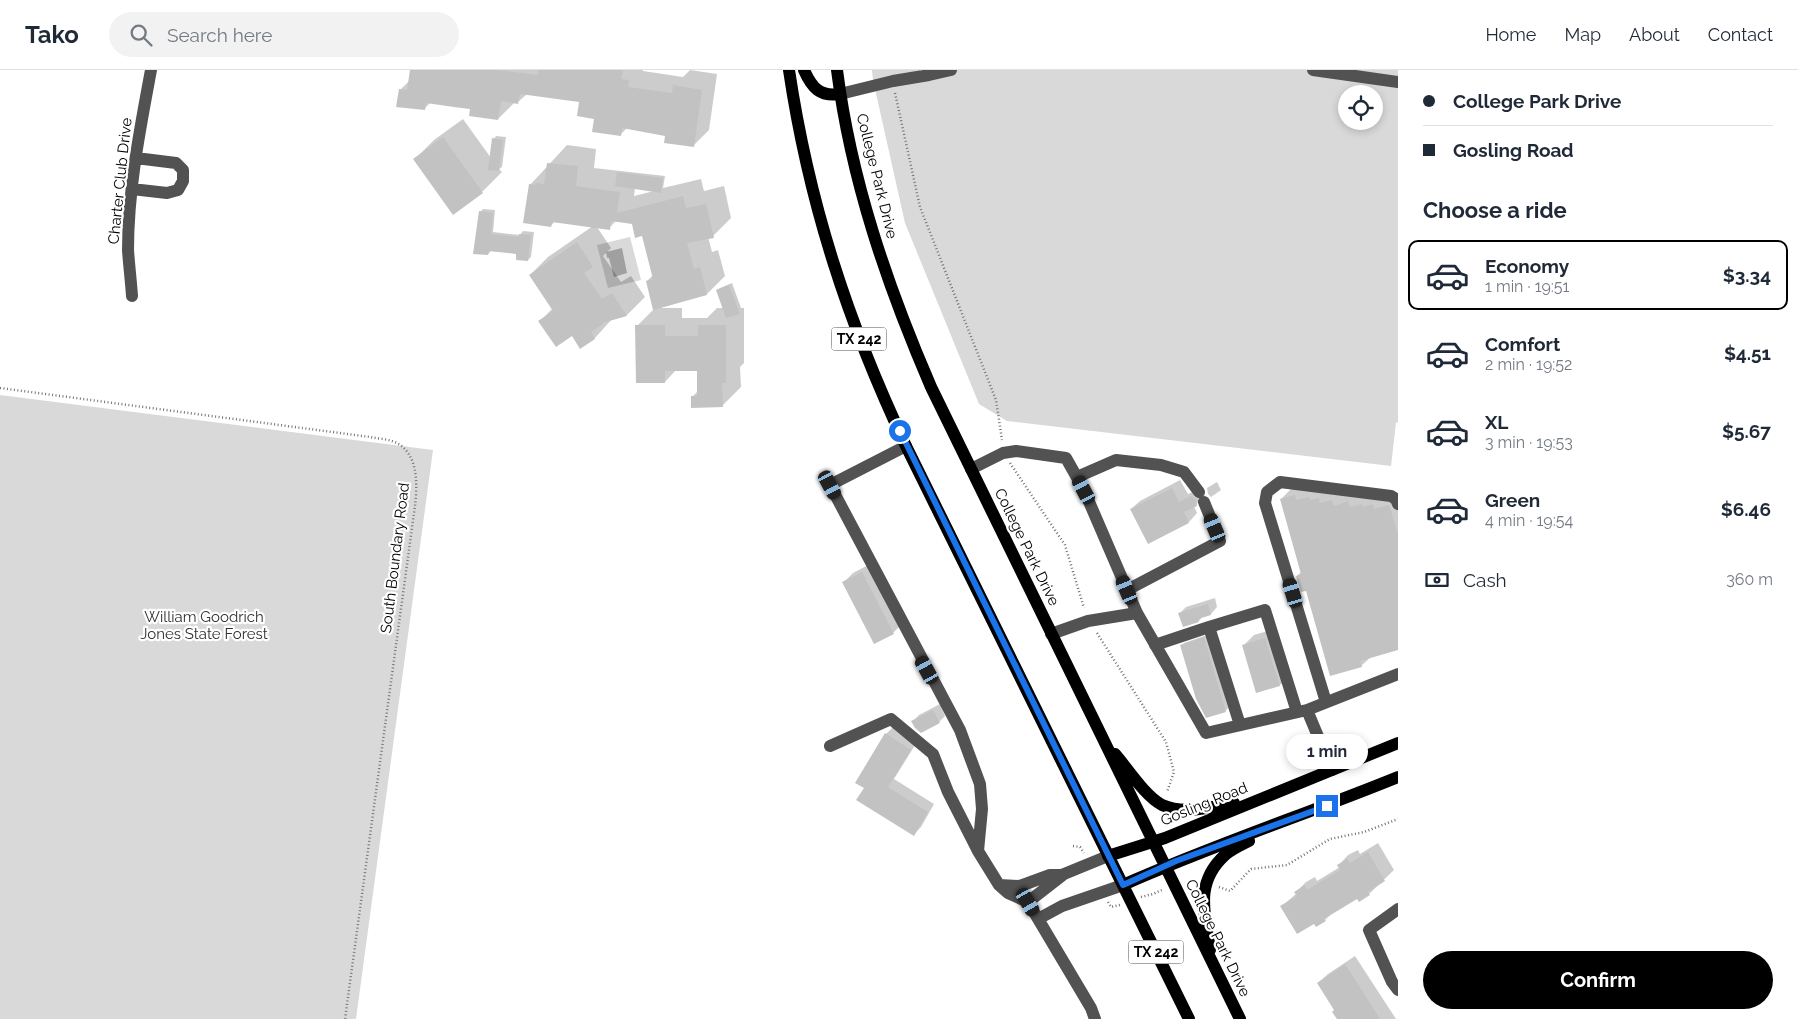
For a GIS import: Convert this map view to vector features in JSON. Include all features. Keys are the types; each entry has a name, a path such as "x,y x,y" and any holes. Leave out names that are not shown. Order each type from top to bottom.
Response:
{"main road":[{"name":"TX 242","path":"789,70 809,177 834,268 868,360 906,446 1188,1019"},
{"path":"804,70 814,87 821,93 829,96 840,94"},
{"name":"College Park Drive","path":"837,70 840,94 861,190 883,265 904,324 971,469 1240,1019"},
{"path":"1102,739 1150,797 1162,805 1179,809 1200,810 1261,798"},
{"name":"Gosling Road","path":"1108,856 1165,838 1398,743"},
{"path":"1123,885 1165,866 1398,777"},
{"path":"1212,962 1203,897 1205,883 1213,868 1226,854 1277,824"}],"street":[{"name":"Charter Club Drive","path":"132,296 128,252 129,214 138,134 151,70"},
{"path":"840,94 928,72 951,70"},
{"path":"1313,70 1398,82"},
{"path":"132,189 167,193 178,190 183,181 183,170 176,163 136,158"},
{"path":"906,446 830,485 960,730 980,784 982,809 978,851"},
{"path":"971,469 1004,453 1016,451 1066,458 1077,477 1136,613 1206,733 1302,711 1398,674"},
{"path":"1077,477 1116,460 1162,465 1184,472 1201,497 1220,541 1127,590"},
{"path":"1326,702 1265,503 1267,492 1280,482 1391,496 1396,499 1398,504"},
{"path":"1155,645 1265,610 1302,711 1332,770"},
{"path":"1051,634 1088,620 1136,613"},
{"path":"1209,627 1240,725"},
{"path":"830,746 891,719 932,754 948,792 978,851 999,885 1008,893 1028,902 1091,1008 1095,1019"},
{"name":"Gosling Road","path":"1028,902 1064,874 1108,856"},
{"path":"999,885 1020,886 1050,875 1064,874"},
{"path":"1038,919 1062,906 1123,885"},
{"path":"1398,909 1369,930 1392,982 1398,990"}],"path":[{"path":"893,81 920,207 996,400 1004,453 1065,545 1088,620 1166,742 1174,772 1162,805"},
{"name":"South Boundary Road","path":"0,388 370,437 400,444 408,452 413,462 416,477 414,506 345,1019"},
{"path":"1205,883 1230,891 1251,869 1287,865 1330,839 1364,832 1398,819"}],"green space":[{"path":"872,70 1398,70 1398,422 1396,423 1391,466 1007,421 979,404 905,223"},
{"path":"630,237 641,280 608,288 597,245"},
{"name":"William Goodrich Jones State Forest","path":"0,395 433,450 356,1019 0,1019"}],"shaded area":[{"path":"622,248 627,273 614,277 606,252"}],"building":[{"path":"410,70 499,70 538,75 538,70 623,70 621,79 629,80 628,87 672,93 673,85 702,90 694,147 664,143 665,136 622,128 621,136 592,132 594,119 577,116 579,102 520,94 518,104 501,101 498,120 469,116 470,109 426,103 425,110 396,107 399,89 407,90"},
{"path":"443,137 483,193 453,215 413,159"},
{"path":"492,138 503,140 499,171 488,170"},
{"path":"547,163 578,166 576,186 620,192 617,213 683,196 686,208 706,204 714,238 687,243 694,269 700,267 707,295 653,310 646,281 653,279 642,236 635,238 632,224 611,221 610,230 552,222 551,227 523,223 529,184 544,184"},
{"path":"617,172 663,178 661,193 615,186"},
{"path":"479,211 493,213 491,234 519,237 519,234 531,235 528,261 516,260 516,254 489,251 488,255 473,254"},
{"path":"577,242 593,267 584,273 602,299 612,293 627,316 602,323 591,332 595,339 580,349 572,336 556,347 538,321 553,311 529,275"},
{"path":"729,285 740,314 726,318 716,290"},
{"path":"635,325 665,325 665,336 698,336 698,325 726,325 726,383 722,383 723,407 691,408 691,396 697,396 697,371 665,371 665,383 636,383"},
{"path":"1172,488 1179,502 1191,496 1196,500 1197,506 1184,512 1189,523 1148,544 1130,509"},
{"path":"1295,495 1296,500 1309,497 1310,500 1319,498 1320,503 1332,500 1334,506 1348,501 1350,507 1362,504 1363,507 1373,504 1374,509 1389,505 1398,534 1398,650 1360,661 1362,667 1330,676 1306,591 1301,592 1296,576 1301,574 1280,499"},
{"path":"862,572 894,634 874,644 842,582"},
{"path":"1208,604 1211,615 1198,619 1199,622 1183,627 1178,613"},
{"path":"1204,637 1226,712 1206,718 1196,699 1180,645"},
{"path":"1265,638 1280,686 1256,693 1242,645"},
{"path":"933,710 940,723 921,733 911,721"},
{"path":"885,733 911,750 888,787 928,812 914,836 856,800 864,788 855,783"},
{"path":"1368,852 1385,881 1368,892 1370,895 1359,902 1357,899 1324,919 1326,921 1316,927 1314,924 1297,934 1280,906 1297,896 1294,892 1305,885 1307,890 1340,870 1337,865 1347,859 1350,863"},
{"path":"1345,964 1380,1019 1337,1019 1332,1012 1334,1010 1317,983"}],"route":[{"path":"900,431 1123,885 1176,861 1327,806"}]}
